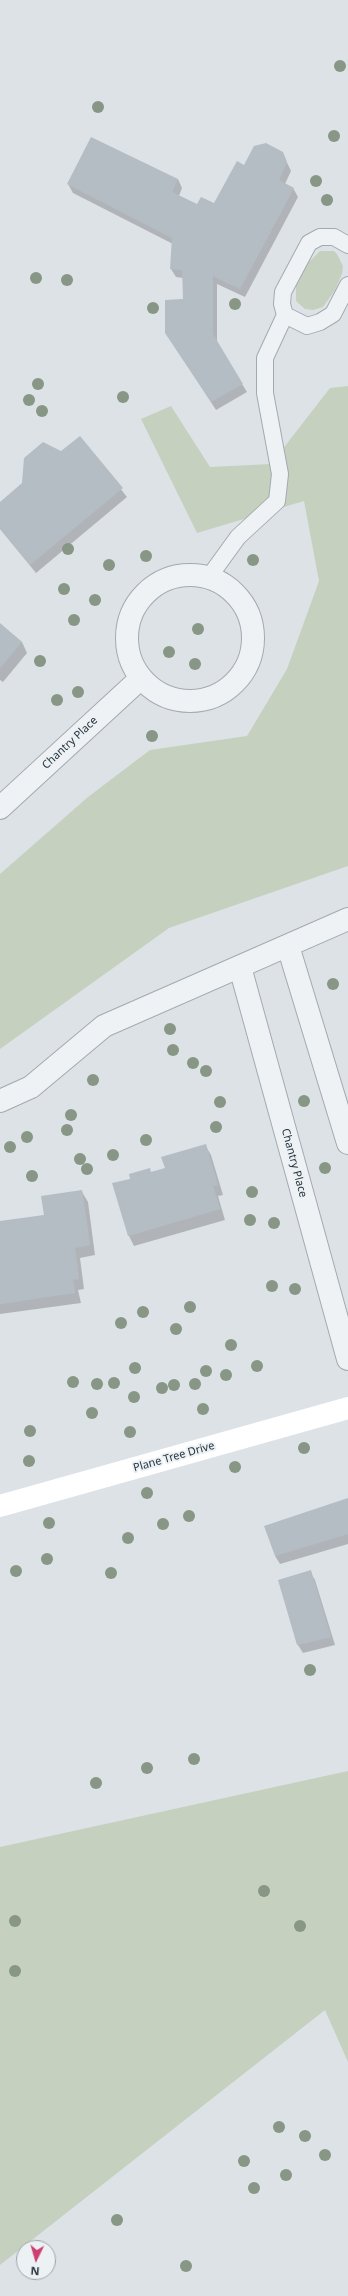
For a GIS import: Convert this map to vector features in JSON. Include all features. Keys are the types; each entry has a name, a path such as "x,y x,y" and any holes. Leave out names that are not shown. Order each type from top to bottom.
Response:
{"street":[{"path":"188,575 209,577 228,587 243,602 252,622 254,643 249,664 237,682 219,695 198,702 177,700 157,693 140,679 130,661 126,641 129,622 137,603 151,588 169,579 188,575"},
{"name":"Chantry Place","path":"0,808 140,679"},
{"path":"0,1101 31,1087 104,1026 348,919"},
{"path":"288,946 348,1143"},
{"name":"Chantry Place","path":"240,967 348,1359"},
{"name":"Plane Tree Drive","path":"0,1506 348,1408"}],"lane":[{"path":"209,577 238,537 277,501 280,474 265,394 265,358 285,315 282,304 283,292 309,243 320,237 334,237 348,245"},
{"path":"285,315 307,326 320,322 333,314 348,285"}],"green space":[{"path":"320,251 334,251 337,254 343,266 342,274 335,290 323,307 313,310 305,309 296,301 296,286 303,268"},
{"path":"348,386 348,866 169,928 0,1049 0,874 88,797 150,750 247,736 287,669 319,581 304,501 197,533 141,419 171,406 210,467 271,464 330,388"},
{"path":"348,1771 348,2062 325,2010 32,2240 16,2240 16,2252 0,2265 0,1847"}],"building":[{"path":"91,137 178,179 172,192 197,204 201,197 214,203 237,161 244,165 254,146 266,143 283,152 287,162 279,180 294,188 240,289 213,276 213,334 243,384 211,402 165,333 165,300 183,299 182,270 170,269 172,238 67,184"},
{"path":"80,436 123,488 30,565 0,528 0,502 22,483 24,458 43,442 61,451"},
{"path":"0,623 22,642 0,668"},
{"path":"206,1144 218,1185 213,1186 220,1209 128,1236 112,1183 130,1179 129,1174 150,1168 151,1172 165,1168 161,1157"},
{"path":"82,1190 90,1245 75,1248 79,1279 73,1280 75,1293 0,1304 0,1221 44,1215 41,1196"},
{"path":"348,1498 348,1534 275,1556 264,1526"},
{"path":"311,1570 331,1637 297,1645 278,1580"}]}
